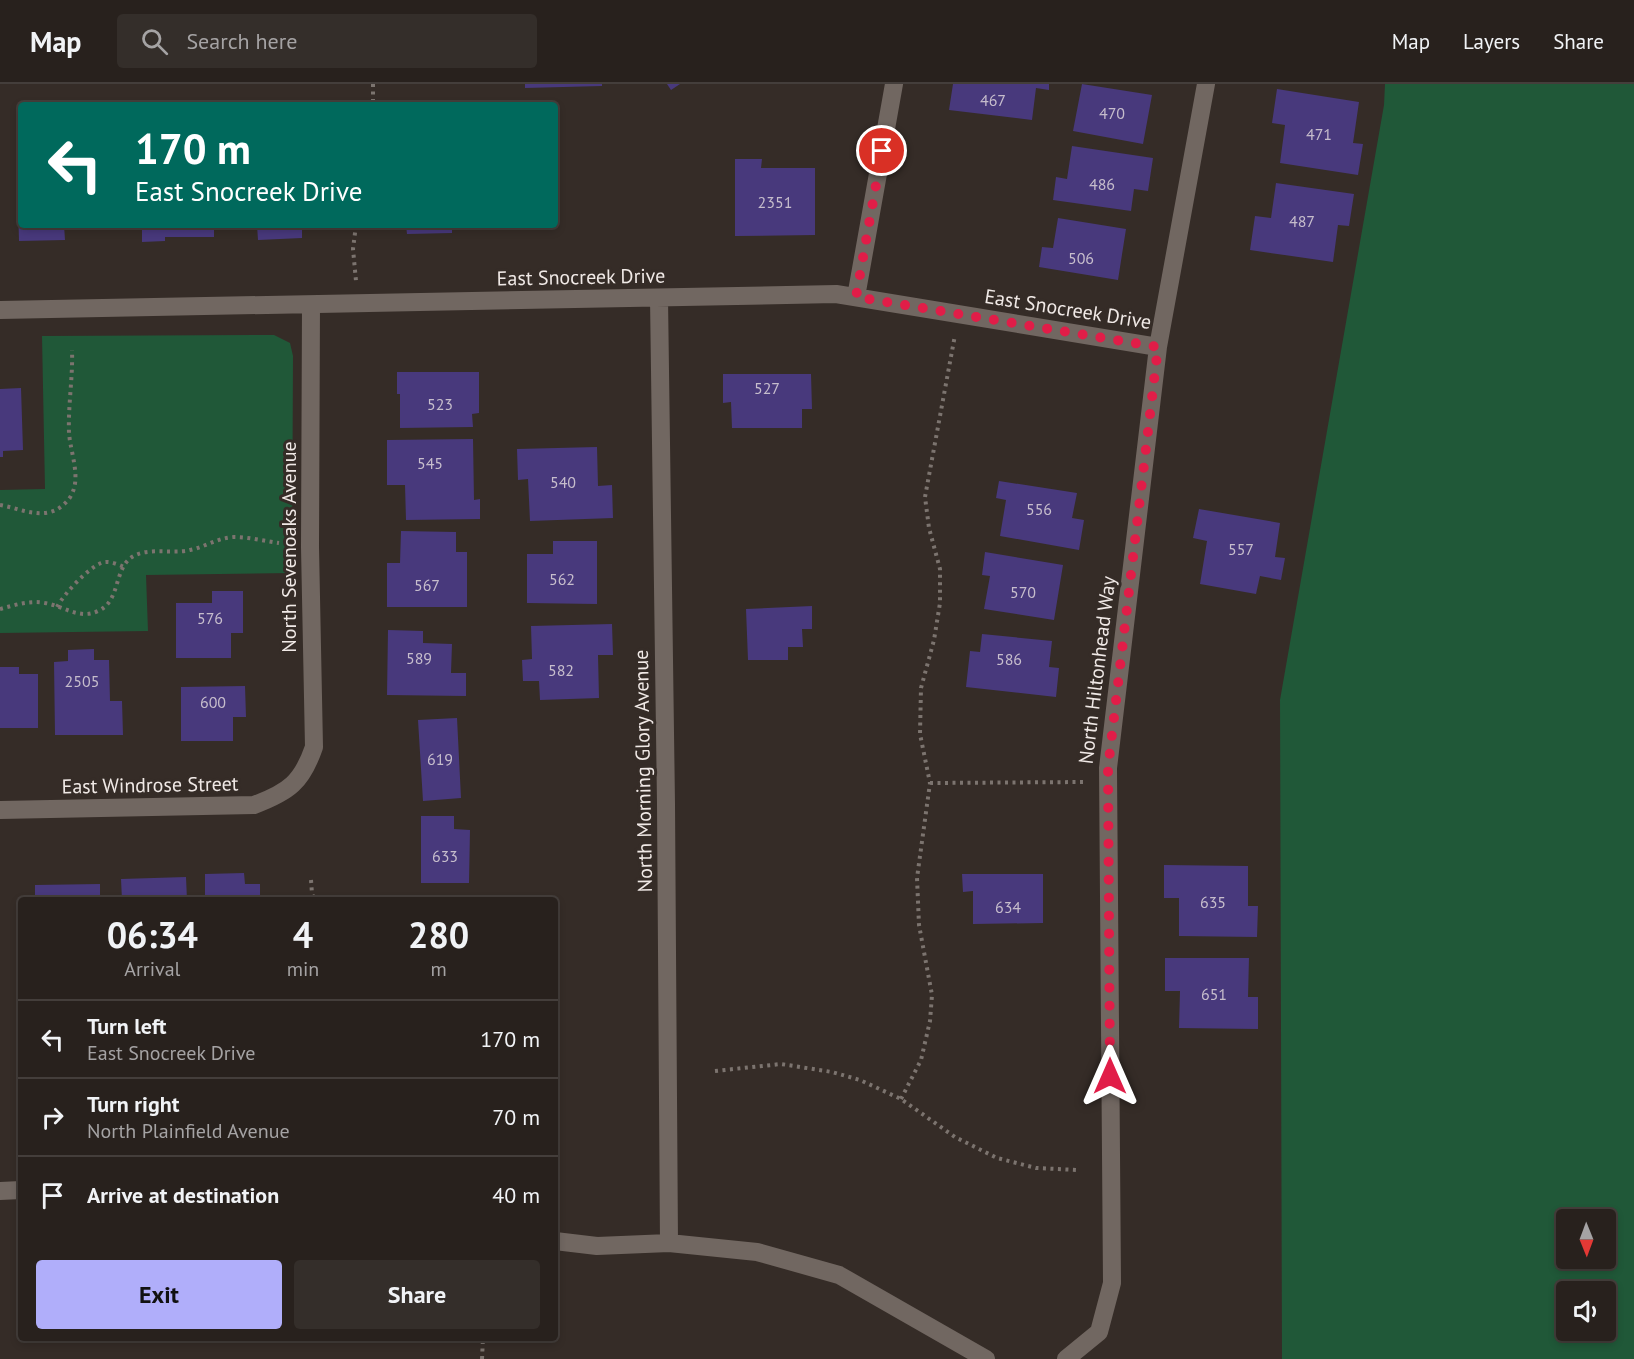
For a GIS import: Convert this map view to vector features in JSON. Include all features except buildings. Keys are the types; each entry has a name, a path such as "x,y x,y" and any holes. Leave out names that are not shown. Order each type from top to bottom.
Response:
{"street":[{"path":"856,297 894,84"},
{"name":"North Hiltonhead Way","path":"1066,1359 1099,1332 1112,1283 1108,768 1158,347 1206,84"},
{"name":"East Snocreek Drive","path":"0,310 836,294 1158,347"},
{"name":"North Morning Glory Avenue","path":"659,298 669,1243"},
{"name":"North Sevenoaks Avenue","path":"296,784 308,766 314,747 310,547 311,305"},
{"name":"East Windrose Street","path":"0,810 254,805 277,796 296,784"},
{"path":"0,1191 18,1190"},
{"path":"558,1241 597,1246 669,1243 757,1252 839,1275 986,1359"}],"path":[{"path":"373,84 373,102"},
{"path":"356,228 353,249 356,285"},
{"path":"901,1099 921,1060 931,1013 932,995 919,925 917,878 930,783 920,734 921,688 934,640 940,603 940,570 929,528 925,497 957,328"},
{"path":"0,505 27,512 45,513 63,505 74,492 75,464 69,429 72,350"},
{"path":"0,609 36,602 79,614 89,614 100,610 113,595 124,567 133,557 143,553 187,551 224,538 240,537 279,543"},
{"path":"57,607 63,596 100,563 111,563 124,567"},
{"path":"930,783 1088,782"},
{"path":"311,880 314,897"},
{"path":"715,1071 781,1064 832,1072 860,1080 901,1099 955,1137 997,1158 1036,1168 1076,1170"},
{"path":"482,1359 483,1341"}],"green space":[{"path":"1385,84 1634,84 1634,1359 1282,1359 1280,700 1384,105"},
{"path":"274,335 290,343 293,356 292,573 146,575 148,631 0,633 0,490 45,489 42,336"}],"route":[{"path":"882,151 856,297 1158,347 1108,768 1110,1076"}]}
